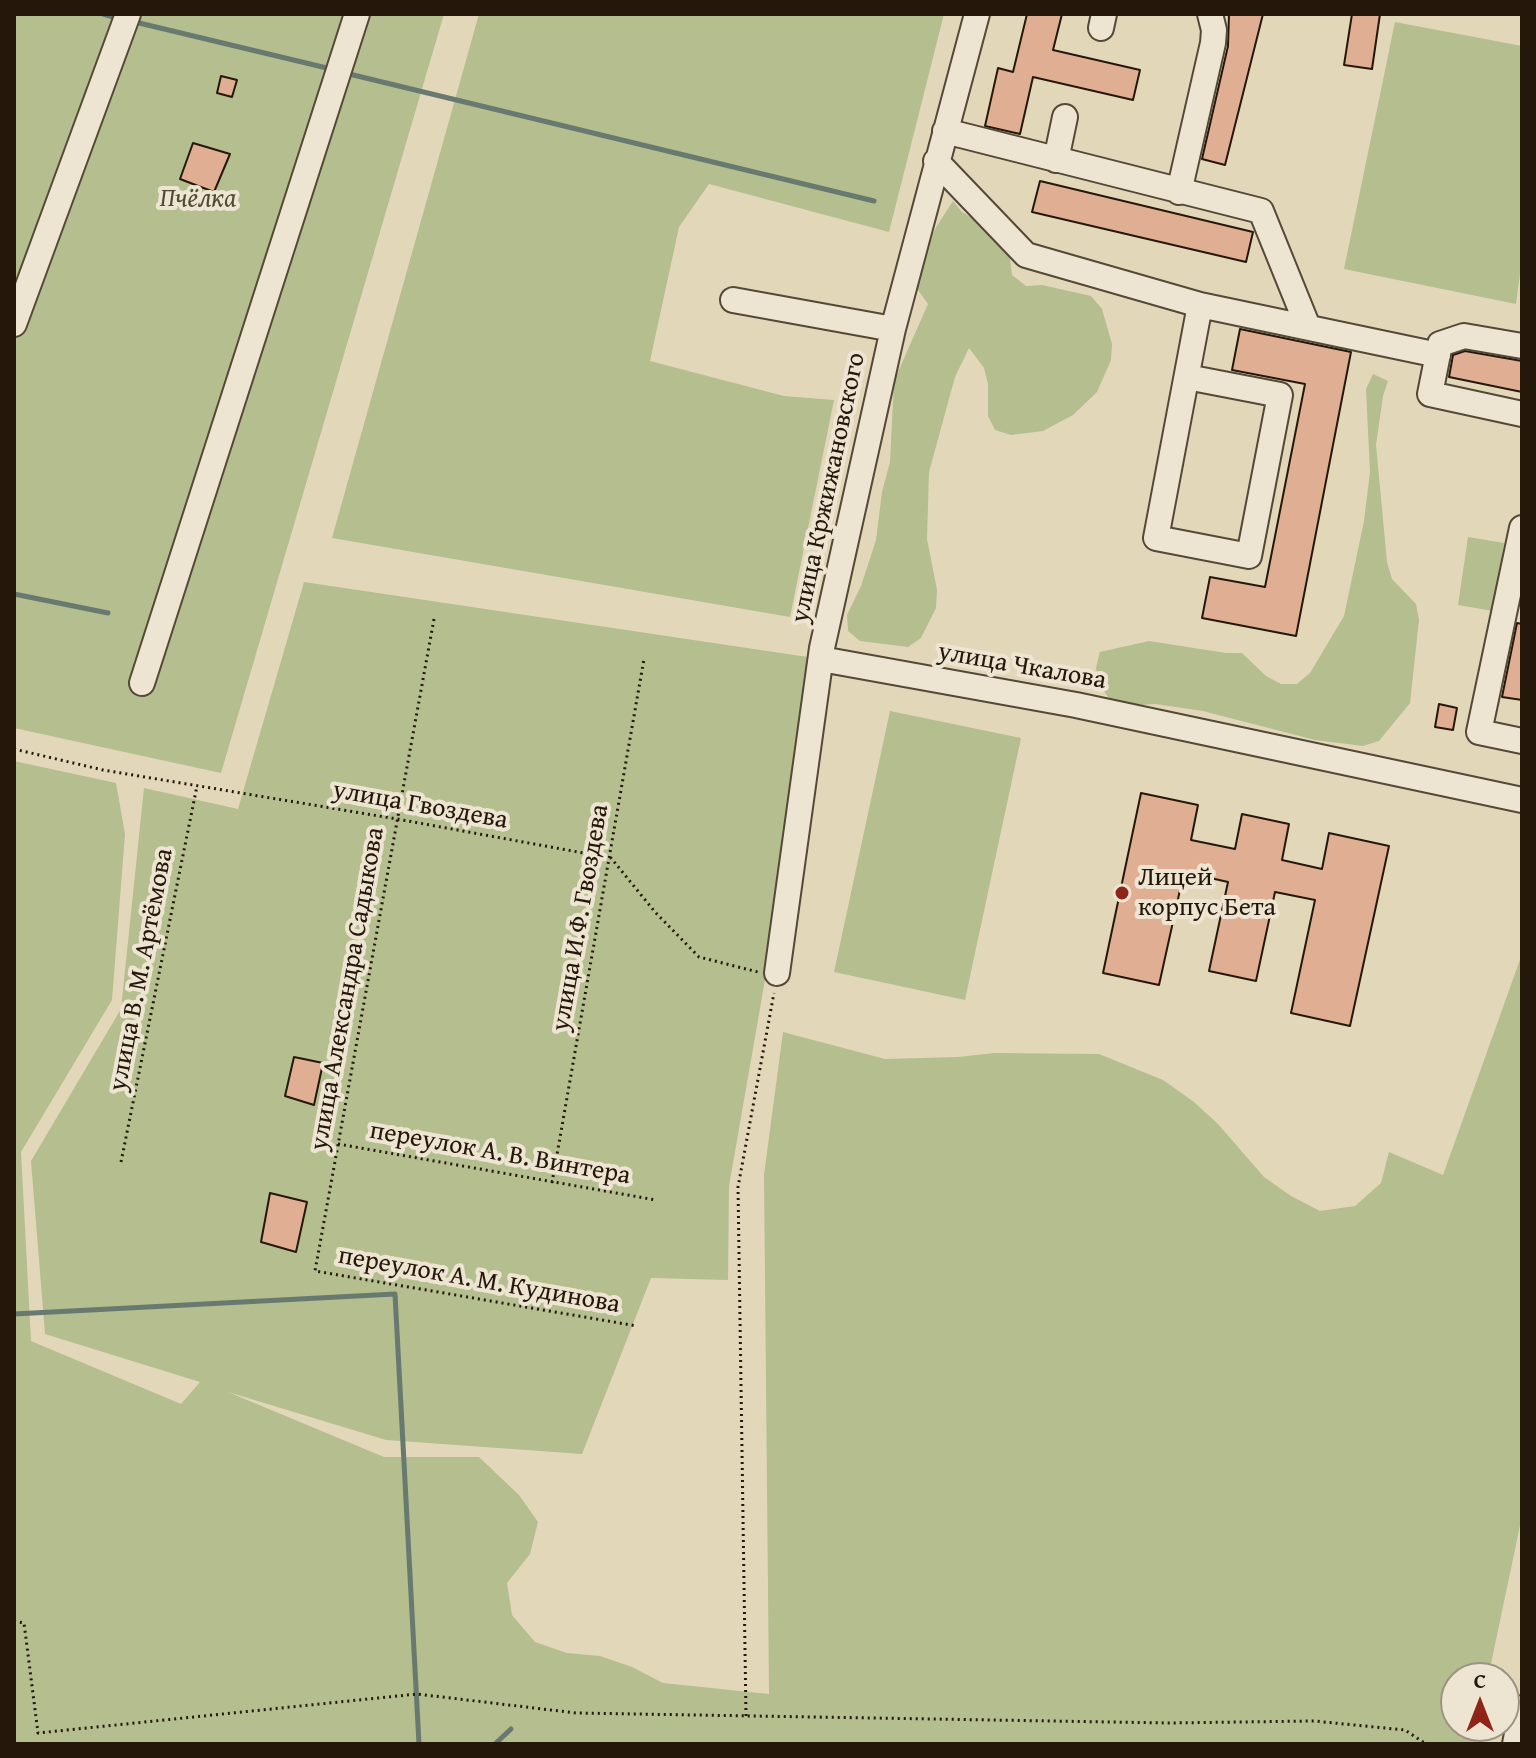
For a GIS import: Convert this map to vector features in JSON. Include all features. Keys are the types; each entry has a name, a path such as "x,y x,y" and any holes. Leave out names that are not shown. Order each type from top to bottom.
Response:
{"street":[{"path":"14,324 128,14"},
{"path":"142,683 357,14"},
{"name":"улица Кржижановского","path":"821,659 871,419 936,161 977,14"},
{"path":"1179,192 1213,43 1210,14"},
{"path":"1056,160 1065,117"},
{"path":"945,131 1261,211 1308,327"},
{"path":"936,161 1026,255 1200,305 1438,355"},
{"name":"улица Кржижановского","path":"733,300 893,329"},
{"path":"1187,377 1280,395 1249,556 1156,538 1200,305"},
{"path":"1522,346 1464,336 1440,344 1430,394 1522,414"},
{"path":"1522,528 1479,732 1522,741"},
{"path":"777,973 821,659"},
{"name":"улица Чкалова","path":"821,659 1076,705 1522,800"},
{"path":"1515,1744 1522,1708"}],"path":[{"name":"улица Александра Садыкова","path":"315,1271 434,619"},
{"name":"улица И.Ф. Гвоздева","path":"552,1183 644,659"},
{"name":"улица Гвоздева","path":"14,749 103,770 611,858"},
{"name":"улица В. М. Артёмова","path":"121,1162 197,786"},
{"path":"611,858 655,912 699,957 760,972 777,973 738,1187 746,1716"},
{"name":"переулок А. В. Винтера","path":"338,1144 656,1200"},
{"name":"переулок А. М. Кудинова","path":"315,1271 637,1326"},
{"path":"14,1621 24,1623 38,1733 417,1694 576,1713 1170,1723 1314,1721 1405,1730 1426,1744"}],"green space":[{"name":"Пчёлка","path":"14,14 444,14 221,773 14,728"},
{"path":"479,14 944,14 889,232 709,184 679,227 650,361 784,396 834,400 790,617 332,538"},
{"path":"1395,22 1522,46 1522,258 1516,304 1344,269"},
{"path":"953,201 962,212 992,230 1010,258 1012,275 1026,286 1042,285 1091,296 1102,309 1112,344 1111,360 1097,392 1073,415 1043,431 1011,435 995,430 988,416 988,384 984,368 969,348 955,377 929,472 927,539 937,590 936,608 921,638 908,647 860,641 848,631 847,615 861,586 876,540 882,492 890,462 894,381 928,304 918,290 917,274 935,229"},
{"path":"1373,374 1388,381 1376,445 1387,562 1392,579 1416,604 1419,620 1410,703 1379,741 1363,746 1315,740 1203,711 1155,704 1122,706 1108,697 1099,684 1096,668 1100,652 1149,641 1242,653 1266,676 1281,684 1297,684 1310,673 1344,616 1364,521 1370,472 1366,389"},
{"path":"1468,537 1504,543 1493,611 1458,605"},
{"path":"304,582 821,659 729,1186 728,1280 651,1278 582,1454 386,1440 228,1392 384,1457 479,1457 519,1495 538,1522 530,1554 507,1583 512,1615 535,1642 567,1653 600,1656 632,1667 663,1683 769,1694 764,1175 783,1032 885,1059 994,1053 1099,1054 1163,1080 1194,1102 1218,1124 1264,1177 1320,1211 1355,1206 1381,1183 1389,1152 1443,1175 1522,954 1522,1516 1491,1662 1440,1662 1440,1742 1476,1744 14,1744 14,761 116,783 125,834 112,1000 21,1152 31,1341 181,1404 200,1382 45,1334 31,1161 121,1009 144,788 238,809"},
{"path":"890,711 1021,738 965,1000 834,972"}],"building":[{"path":"1027,14 1062,14 1053,50 1140,70 1133,100 1033,77 1020,134 985,126 998,68 1013,72"},
{"path":"1229,14 1263,14 1225,165 1202,159 1228,46"},
{"path":"1352,14 1380,14 1372,69 1344,65"},
{"path":"221,76 237,80 232,97 217,93"},
{"path":"193,143 230,154 214,192 180,179"},
{"path":"1040,181 1253,232 1246,262 1032,212"},
{"path":"1240,329 1351,352 1296,636 1202,618 1210,577 1265,587 1305,384 1232,370"},
{"path":"1465,351 1522,361 1522,392 1449,377 1453,355"},
{"path":"1517,623 1522,624 1522,700 1502,697"},
{"path":"1439,704 1457,708 1453,730 1435,727"},
{"name":"Лицей корпус Бета","path":"1141,793 1198,805 1191,840 1235,849 1242,814 1289,824 1282,860 1322,869 1329,833 1389,846 1350,1026 1291,1013 1315,900 1275,892 1256,981 1209,971 1228,882 1184,872 1159,985 1103,973"},
{"path":"294,1057 323,1063 314,1105 285,1096"},
{"path":"270,1193 307,1202 296,1252 261,1242"}],"waterway":[{"path":"103,14 117,18"},
{"path":"135,22 331,69"},
{"path":"345,73 874,201"},
{"path":"14,594 108,613"},
{"path":"14,1314 395,1294 419,1744"},
{"path":"495,1744 511,1729"}],"place":[{"name":"Лицей корпус Бета","path":"1122,893"}]}
